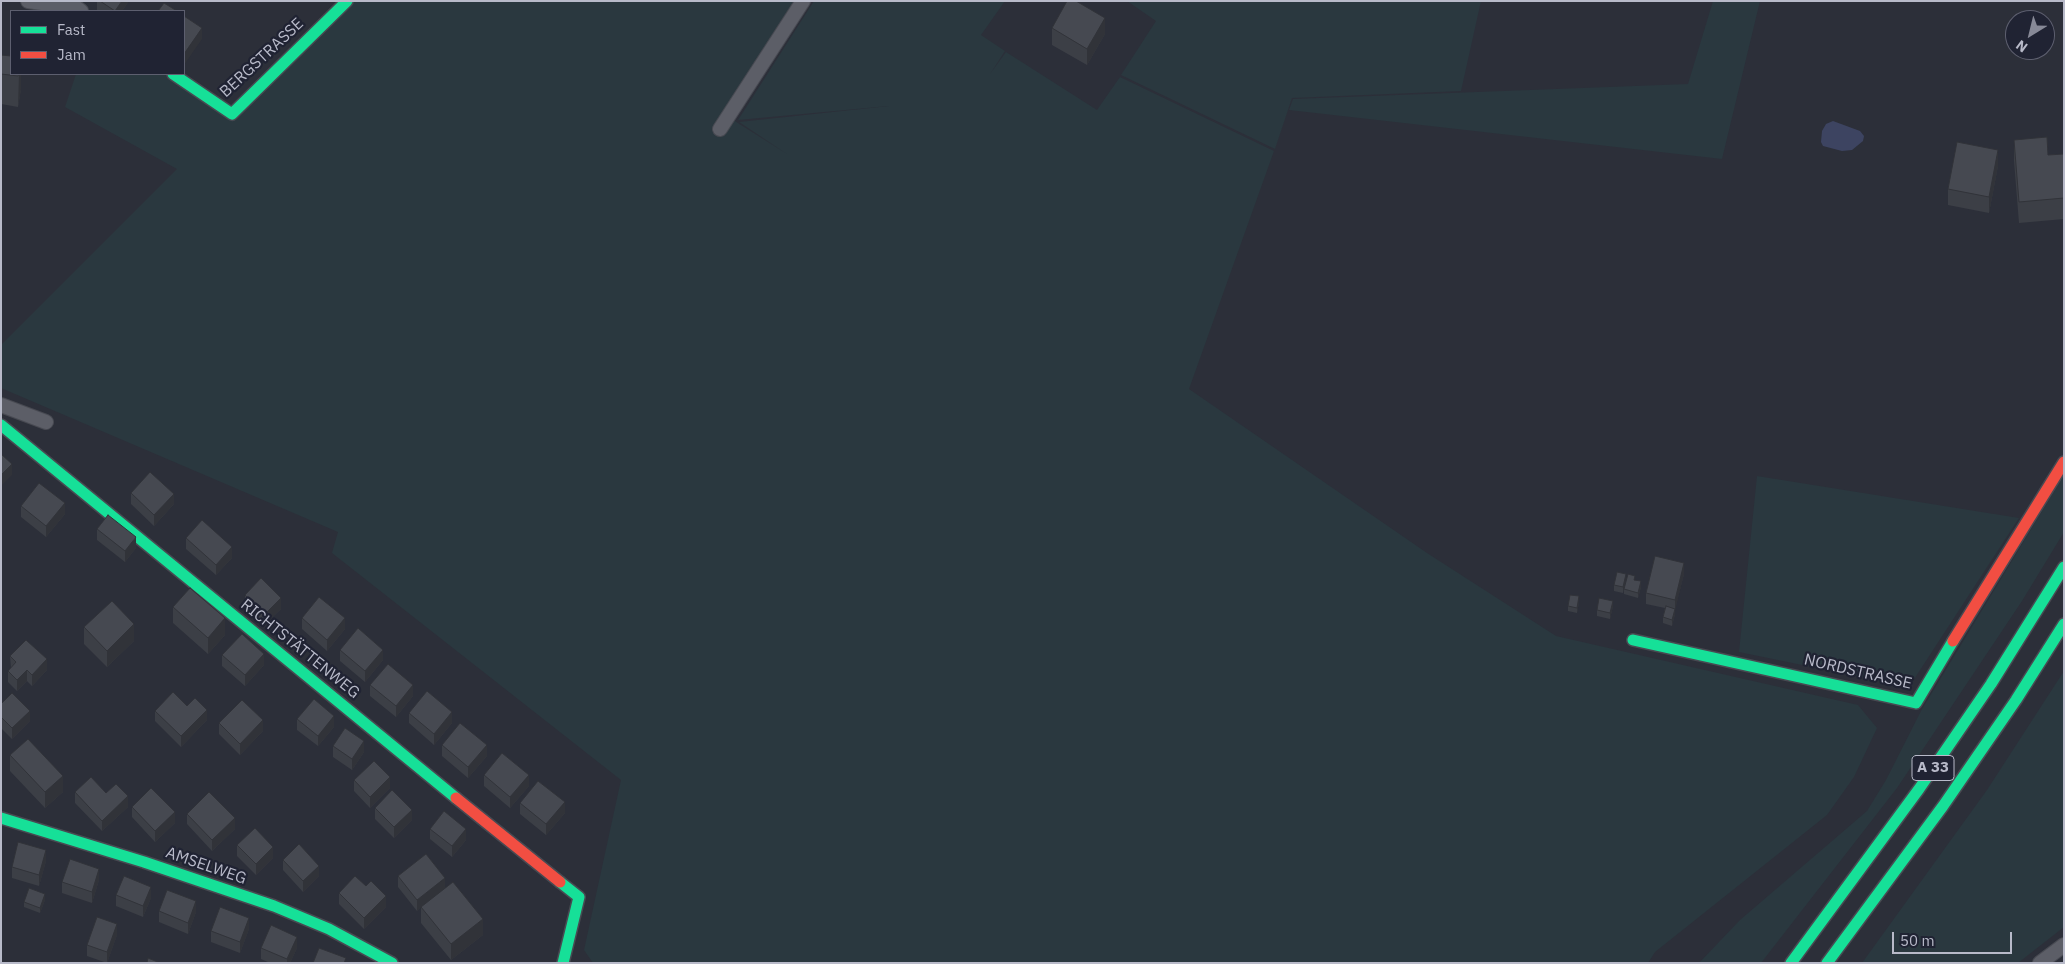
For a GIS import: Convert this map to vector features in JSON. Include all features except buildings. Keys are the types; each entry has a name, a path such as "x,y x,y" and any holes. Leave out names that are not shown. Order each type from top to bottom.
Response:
{"main road":[{"name":"BERGSTRASSE","path":"174,75 232,114 347,1"},
{"name":"RICHTSTÄTTENWEG","path":"1,425 284,659 579,897 563,963"},
{"name":"NORDSTRASSE","path":"1633,640 1916,703 1994,570 2064,462"},
{"name":"A 33","path":"1792,963 1859,872 1980,700 2064,567"},
{"name":"A 33","path":"1828,963 1943,806 2016,700 2064,624"},
{"name":"AMSELWEG","path":"1,818 144,862 274,906 329,929 374,956 392,963"}],"street":[{"path":"28,1 79,10"},
{"path":"720,129 803,1"},
{"path":"1,405 46,422"},
{"path":"2040,963 2064,945"}],"shaded area":[{"path":"347,1 794,1 722,113 787,154 739,122 889,106 738,120 814,1 1005,1 981,35 1005,51 990,74 1006,52 1097,110 1120,77 1274,151 1189,389 1427,553 1556,636 1858,705 1877,728 1854,777 1827,815 1655,952 1648,963 593,963 584,950 621,780 332,553 338,532 1,388 1,345 177,169 65,107 76,75 169,75 232,114"},
{"path":"1127,1 1481,1 1461,91 1292,98 1275,149 1121,75 1156,21"},
{"path":"1713,1 1760,1 1722,159 1289,110 1293,99 1688,84"},
{"path":"2064,475 2064,532 2022,601 1897,788 1761,963 1699,963 1740,920 1867,811 1886,780 1922,709"},
{"path":"1757,476 2019,518 1909,687 1739,652"},
{"path":"2064,671 2064,927 2018,963 1862,963 1987,790"}],"water":[{"path":"1833,121 1860,131 1864,136 1863,141 1852,150 1842,151 1823,146 1821,142 1822,131 1826,124"}],"traffic: fast":[{"path":"174,75 232,114 347,1"},
{"path":"1,425 456,798"},
{"path":"1791,963 1919,789 1991,684 2064,567"},
{"path":"1827,963 1943,806 2016,700 2064,624"},
{"path":"1633,640 1916,703 1953,641"},
{"path":"1,818 144,862 274,906 329,929 392,963"},
{"path":"560,882 579,897 563,963"}],"traffic: jam":[{"path":"1953,641 2064,462"},
{"path":"456,798 560,882"}]}
